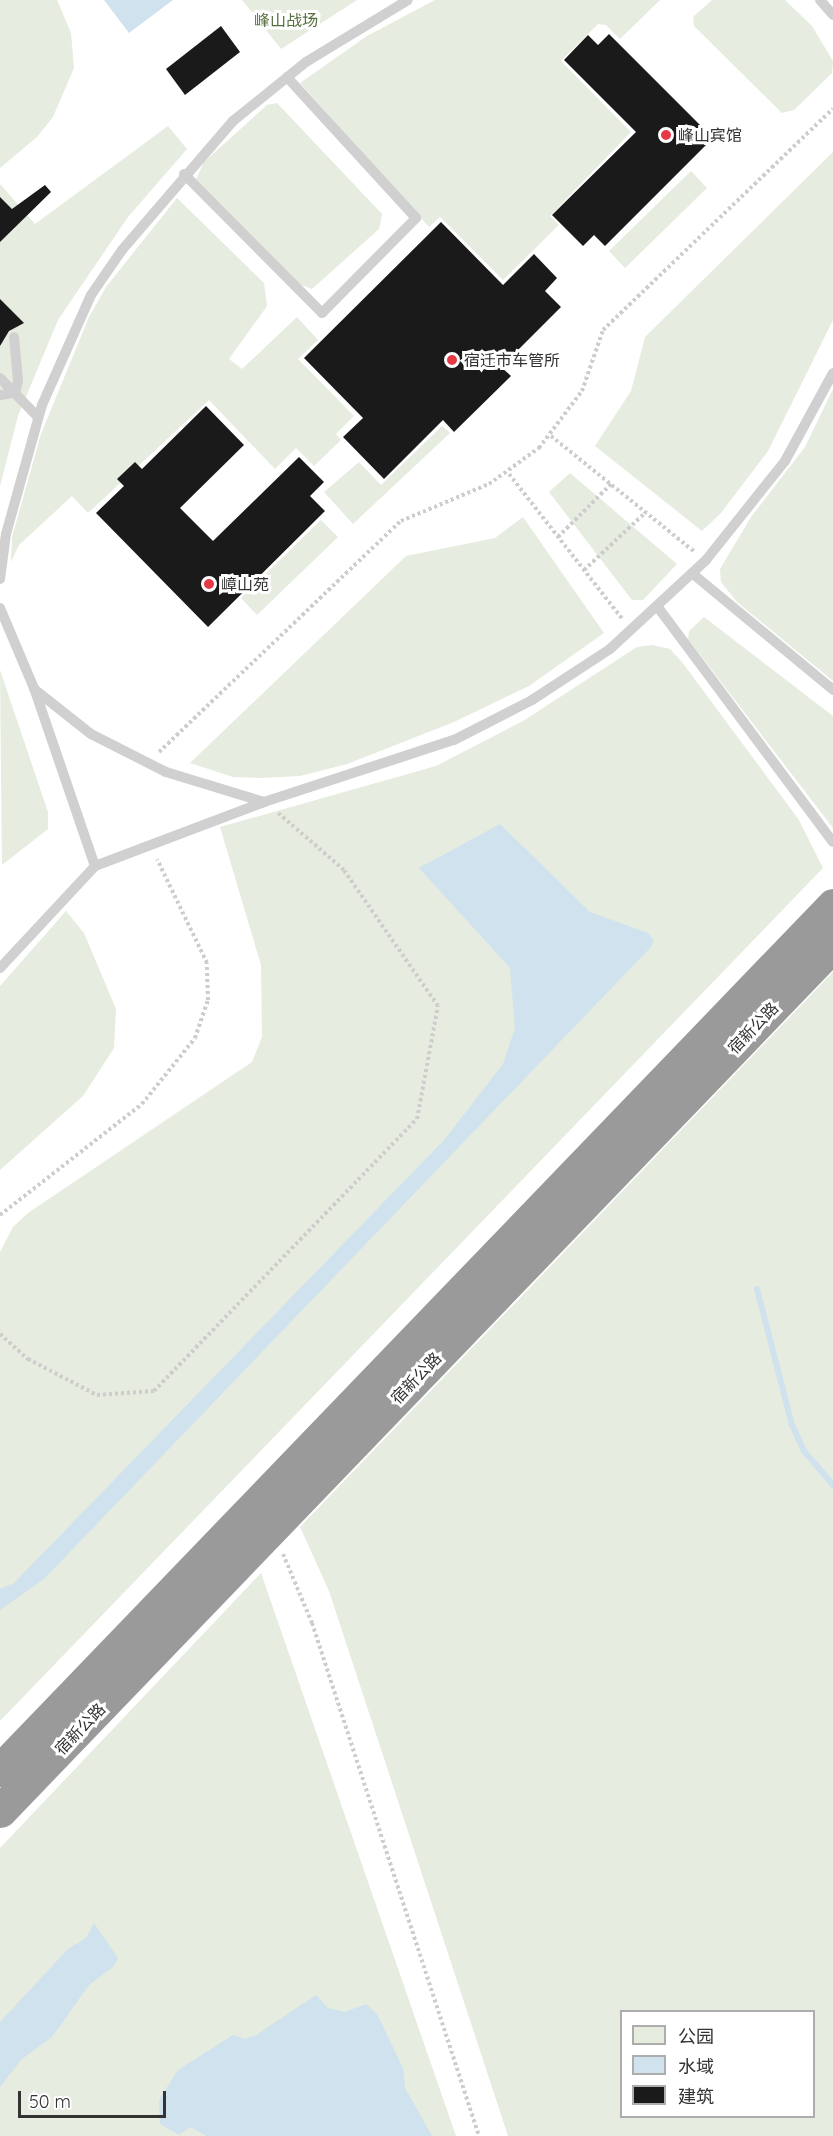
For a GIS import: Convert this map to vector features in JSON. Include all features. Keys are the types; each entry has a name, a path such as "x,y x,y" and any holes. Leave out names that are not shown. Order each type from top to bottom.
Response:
{"highway":[{"name":"宿新公路","path":"0,1770 833,905"},
{"name":"宿新公路","path":"0,1811 833,945"}],"lane":[{"path":"0,579 6,534 38,417 91,296 184,174 233,121 287,77 408,0"},
{"path":"820,0 833,15"},
{"path":"184,174 322,313 416,218 287,77"},
{"path":"14,337 19,367 15,393"},
{"path":"0,968 96,866 264,802 454,740 532,700 631,630 706,560 785,461 833,373"},
{"path":"0,378 38,417"},
{"path":"0,395 15,393"},
{"path":"693,574 833,690"},
{"path":"657,606 833,842"},
{"path":"0,608 34,688 96,866"},
{"path":"34,688 91,734 148,762 264,802"}],"path":[{"path":"148,762 401,521 509,474 551,436 582,391 603,330 833,109"},
{"path":"551,436 706,560"},
{"path":"509,474 631,630"},
{"path":"558,537 611,484"},
{"path":"584,570 646,512"},
{"path":"0,1334 28,1359 98,1395 154,1391 417,1119 438,1006 344,870 264,802"},
{"path":"0,1215 142,1104 195,1038 208,1000 207,963 149,846"},
{"path":"272,1528 312,1623 479,2136"}],"green space":[{"path":"0,0 57,0 71,33 74,68 53,117 37,137 0,168"},
{"name":"峰山战场","path":"242,0 357,0 281,49"},
{"path":"435,0 660,0 620,39 606,25 598,24 561,61 631,132 550,216 559,225 503,280 440,217 429,227 300,83 367,36"},
{"path":"712,0 785,0 812,26 833,61 832,73 794,110 782,113 694,26 693,17"},
{"path":"277,103 382,214 379,229 312,289 301,285 196,179 204,162 267,105"},
{"path":"168,126 187,149 128,217 58,320 18,416 0,486 0,184 35,224"},
{"path":"833,152 833,320 768,451 721,513 702,531 595,446 631,391 645,337"},
{"path":"691,171 707,188 625,268 609,251"},
{"path":"177,198 264,283 267,306 229,359 242,369 297,317 318,340 298,359 354,416 336,434 341,440 314,466 296,448 275,469 209,400 88,513 72,496 19,545 11,562 12,537 41,434 89,317 106,287"},
{"path":"833,389 833,681 737,602 721,582 720,569 751,517 805,447"},
{"path":"442,426 450,433 353,524 324,492 359,462 381,485"},
{"path":"570,473 677,564 643,600 632,600 549,492"},
{"path":"523,517 604,633 529,686 454,722 347,764 300,776 260,778 233,777 190,763 406,556 495,538"},
{"path":"321,520 338,537 257,615 241,598"},
{"path":"704,617 833,716 833,828 688,639 689,631"},
{"path":"652,645 670,649 682,662 799,820 823,868 0,1721 0,1252 13,1227 28,1213 252,1062 262,1037 261,965 220,827 436,766 523,721 637,647"},
{"path":"0,670 48,812 48,829 2,865"},
{"path":"66,911 84,933 116,1009 114,1048 83,1096 0,1170 0,986"},
{"path":"833,972 833,2136 508,2136 329,1591 300,1527"},
{"path":"261,1573 456,2136 0,2136 0,1848"}],"water":[{"path":"104,0 173,0 129,33"},
{"path":"500,824 590,912 648,933 654,940 651,947 44,1579 0,1610 0,1589 14,1583 445,1139 503,1064 515,1028 510,968 419,868"},
{"path":"94,1923 118,1958 113,1967 89,1985 52,2037 22,2059 0,2087 0,2022 68,1949 86,1938"},
{"path":"316,1995 328,2008 345,2012 366,2004 377,2014 403,2068 405,2088 432,2136 207,2136 190,2127 179,2135 160,2124 159,2100 178,2070 233,2035 245,2039 256,2035"}],"building":[{"path":"221,26 240,52 185,95 166,69"},
{"path":"609,34 713,138 605,246 594,235 583,246 552,215 636,132 564,60 588,35 598,45"},
{"path":"45,185 51,192 0,242 0,197 12,209"},
{"path":"441,222 503,285 534,254 557,278 545,291 561,307 501,367 511,376 454,432 443,420 384,479 343,437 363,418 304,358"},
{"path":"0,299 24,323 9,331 0,346"},
{"name":"嶂山苑","path":"206,406 244,445 180,508 213,541 299,457 324,482 310,496 325,511 208,627 96,513 124,486 117,479 135,462 142,469"}],"waterway":[{"path":"757,1289 792,1425 804,1451 833,1485"}],"place":[{"name":"峰山宾馆","path":"666,135"},
{"name":"宿迁市车管所","path":"452,360"},
{"name":"嶂山苑","path":"209,584"}]}
